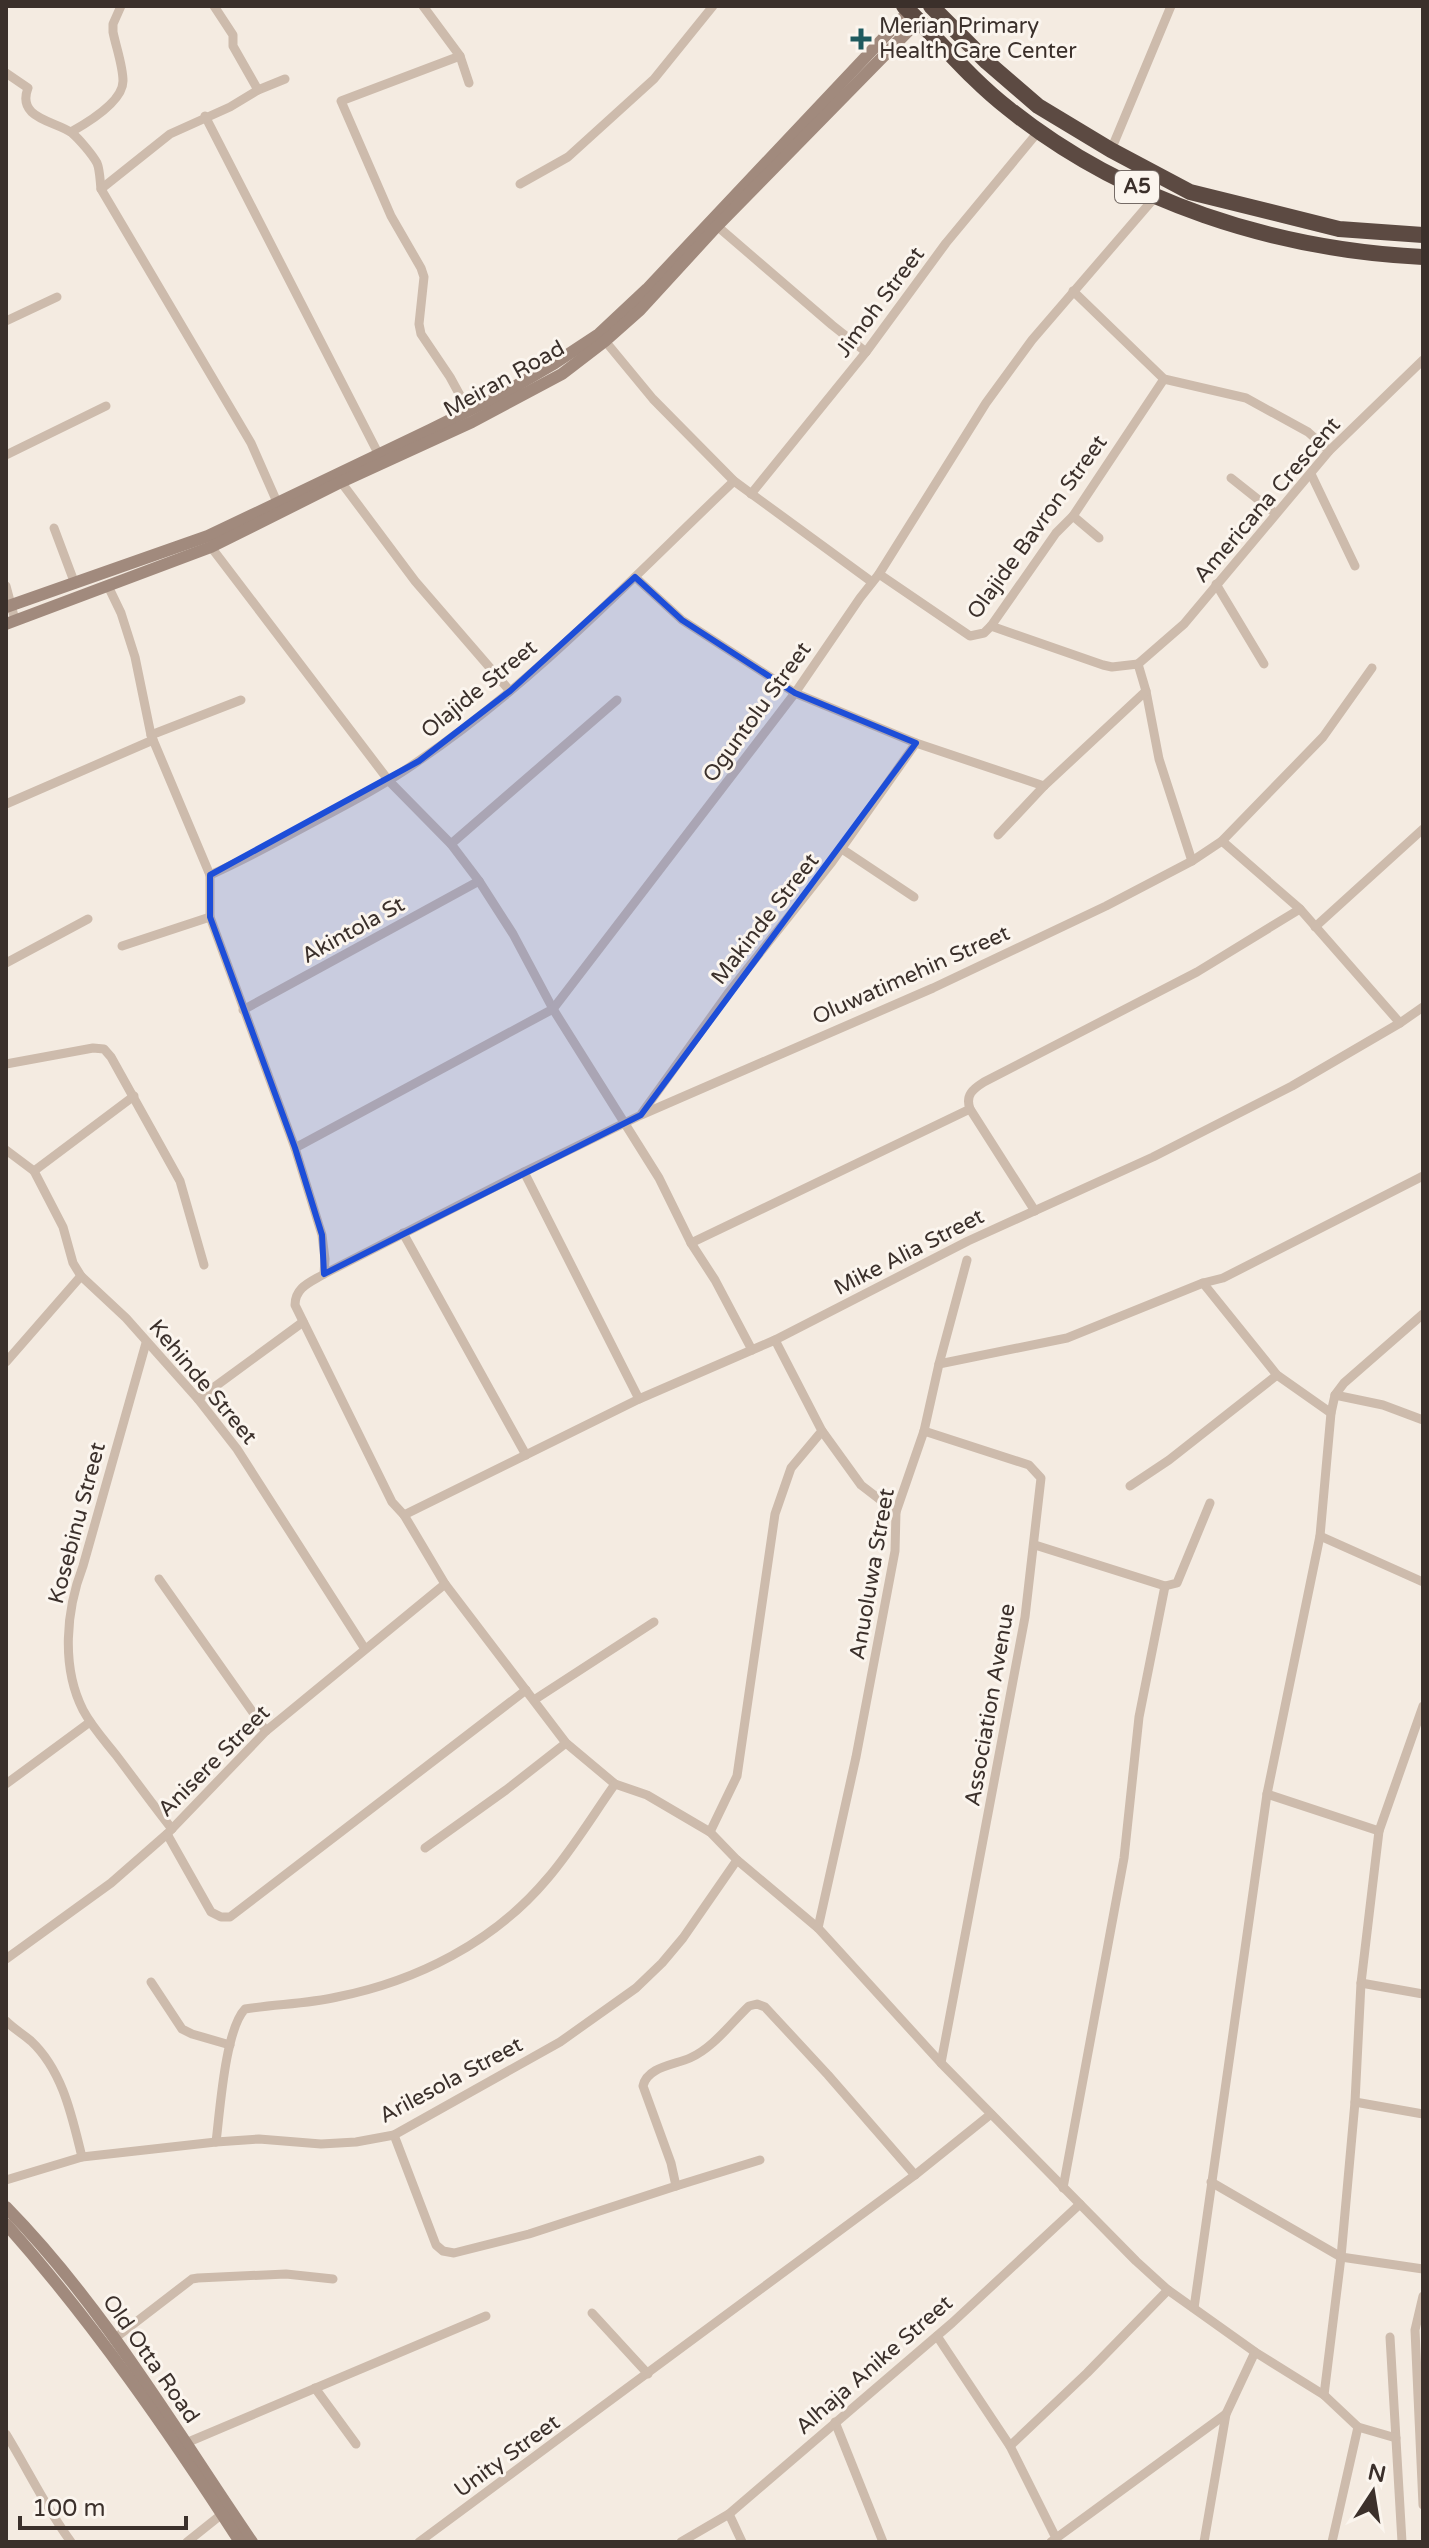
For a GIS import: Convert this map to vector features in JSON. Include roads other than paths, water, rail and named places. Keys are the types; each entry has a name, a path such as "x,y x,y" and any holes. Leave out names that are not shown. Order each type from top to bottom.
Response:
{"highway":[{"name":"A5","path":"931,6 987,62 1038,106 1190,192 1339,229 1423,235"},
{"name":"A5","path":"911,12 990,93 1038,132 1103,170 1156,196 1215,220 1289,239 1350,250 1423,257"}],"main road":[{"name":"Meiran Road","path":"11,622 211,547 341,482 472,422 559,368 640,310 911,12"},
{"name":"Meiran Road","path":"602,338 911,12"},
{"name":"Meiran Road","path":"8,607 208,536 559,368"},
{"name":"Old Otta Road","path":"6,2207 67,2275 114,2339 252,2542"},
{"name":"Old Otta Road","path":"6,2224 67,2295 240,2542"}],"street":[{"path":"71,132 99,115 119,94 123,83 113,24 121,6"},
{"path":"214,6 233,35 233,46 258,90"},
{"path":"423,6 460,56 469,83"},
{"path":"520,184 568,157 654,79 713,6"},
{"path":"1111,150 1171,6"},
{"path":"460,56 341,101 391,216 421,268 424,285 419,324 421,334 468,410"},
{"path":"6,73 28,88 25,94 30,111 51,125 71,132 98,164 101,189 251,443 277,502"},
{"path":"101,189 157,142 285,79"},
{"path":"205,116 379,455"},
{"name":"Jimoh Street","path":"751,494 866,352 946,243 1038,132"},
{"name":"Oguntolu Street","path":"295,1148 553,1009 795,693 875,578 986,403 1032,340 1156,196"},
{"path":"717,226 866,352"},
{"path":"1073,291 1164,379 1246,398 1308,432 1329,451"},
{"path":"6,321 57,297"},
{"path":"602,338 653,399 734,481 875,578"},
{"name":"Americana Crescent","path":"1138,664 1184,624 1329,451 1423,360"},
{"name":"Olajide Bavron Street","path":"875,578 970,636 984,633 1056,533 1073,516 1164,379"},
{"path":"6,455 106,406"},
{"path":"1311,474 1355,566"},
{"path":"1231,478 1275,513"},
{"name":"Olajide Street","path":"210,875 245,860 389,781 419,761 510,691 734,481"},
{"path":"341,482 415,581 510,691"},
{"path":"1073,516 1099,538"},
{"path":"54,528 75,584"},
{"path":"211,547 389,781 451,844 479,881 513,934 553,1009 659,1178 691,1243 715,1280 752,1350"},
{"path":"635,577 682,620 795,693 916,743 1044,786"},
{"path":"1216,584 1264,664"},
{"path":"6,586 11,622"},
{"path":"108,586 121,613 135,657 152,738 210,875 210,917 295,1148 322,1235 324,1274"},
{"path":"991,626 1103,665 1138,664 1159,759 1192,861"},
{"name":"Oluwatimehin Street","path":"303,1322 295,1305 300,1288 403,1233 641,1115 933,988 1106,906 1192,861 1222,841 1323,737 1372,668"},
{"path":"998,835 1044,786 1146,691"},
{"path":"6,804 241,700"},
{"path":"451,844 617,700"},
{"name":"Makinde Street","path":"641,1115 729,992 842,849 916,743"},
{"path":"1315,927 1423,829"},
{"path":"1222,841 1300,909 1400,1023"},
{"path":"842,849 914,897"},
{"name":"Akintola St","path":"243,1010 479,881"},
{"path":"1035,1211 970,1109 967,1102 971,1091 1197,972 1300,909"},
{"path":"122,946 210,917"},
{"path":"6,963 88,919"},
{"name":"Mike Alia Street","path":"404,1515 639,1399 775,1340 968,1241 1153,1157 1278,1093 1423,1007"},
{"path":"6,1064 93,1048 104,1049 134,1096 180,1181 204,1265"},
{"path":"34,1171 134,1096"},
{"path":"691,1243 970,1109"},
{"name":"Kehinde Street","path":"6,1150 34,1171 63,1227 73,1263 81,1276 126,1318 198,1399 237,1449 365,1649"},
{"path":"524,1172 639,1399"},
{"path":"939,1364 1067,1338 1203,1283 1223,1278 1423,1176"},
{"path":"403,1233 526,1455"},
{"name":"Anuoluwa Street","path":"818,1928 856,1757 895,1551 896,1512 924,1431 967,1260"},
{"path":"6,1362 81,1276"},
{"path":"1203,1283 1277,1375 1331,1413"},
{"path":"1194,2308 1267,1794 1320,1536 1335,1395 1344,1383 1423,1314"},
{"path":"198,1399 303,1322 392,1502 404,1515 445,1584 566,1743 615,1784 647,1795 710,1832 737,1860 818,1928 941,2063 1168,2290 1255,2352 1324,2395 1358,2427 1396,2438"},
{"path":"775,1340 822,1431 861,1485 896,1512"},
{"name":"Kosebinu Street","path":"146,1343 74,1589 70,1620 70,1672 90,1722 170,1832 211,1912 230,1917 526,1690"},
{"path":"1130,1486 1169,1460 1277,1375"},
{"path":"1335,1395 1383,1405 1423,1420"},
{"path":"710,1832 737,1776 775,1514 791,1468 822,1431"},
{"name":"Association Avenue","path":"924,1431 1029,1465 1041,1478 1023,1631 941,2063"},
{"path":"1035,1545 1165,1586 1177,1583 1210,1503"},
{"path":"1320,1536 1423,1582"},
{"path":"159,1579 266,1731"},
{"name":"Anisere Street","path":"6,1959 111,1883 170,1832 266,1731 445,1584"},
{"path":"1063,2188 1124,1858 1139,1717 1165,1586"},
{"path":"534,1700 654,1622"},
{"path":"1324,2395 1341,2257 1355,2102 1361,1983 1379,1831 1423,1706"},
{"path":"6,1784 90,1722"},
{"path":"425,1848 566,1743"},
{"path":"216,2142 230,2045 238,2016 245,2009 333,1998 367,1990 435,1966 465,1948 511,1915 549,1877 615,1784"},
{"path":"1267,1794 1379,1831"},
{"name":"Arilesola Street","path":"6,2180 82,2157 216,2142 259,2139 321,2144 394,2135 560,2042 636,1988 683,1938 737,1860"},
{"path":"151,1982 182,2029 230,2045"},
{"path":"1361,1983 1423,1994"},
{"path":"676,2186 671,2163 643,2086 644,2079 650,2073 693,2057 749,2006 757,2004 765,2007 828,2075 915,2175"},
{"path":"6,2021 31,2042 51,2067 65,2094 82,2157"},
{"path":"1355,2102 1423,2114"},
{"name":"Unity Street","path":"419,2542 915,2175 991,2114"},
{"path":"394,2135 436,2245 443,2251 454,2253 529,2234 760,2160"},
{"path":"1211,2182 1341,2257 1423,2269"},
{"name":"Alhaja Anike Street","path":"681,2542 729,2514 937,2336 1080,2204"},
{"path":"114,2339 192,2279 286,2274 333,2279"},
{"path":"1010,2446 1168,2290"},
{"path":"1423,2296 1415,2330 1423,2505"},
{"path":"592,2313 648,2374"},
{"path":"186,2443 486,2316"},
{"path":"937,2336 1010,2446 1054,2540 1226,2414"},
{"path":"1390,2337 1402,2542"},
{"path":"1204,2542 1226,2414 1255,2352"},
{"path":"315,2388 356,2444"},
{"path":"835,2422 883,2542"},
{"path":"1332,2542 1358,2427"},
{"path":"6,2434 37,2485 48,2511 71,2542"},
{"path":"187,2542 222,2514"},
{"path":"729,2514 742,2542"}],"place":[{"name":"Merian Primary Health Care Center","path":"861,39"}]}
